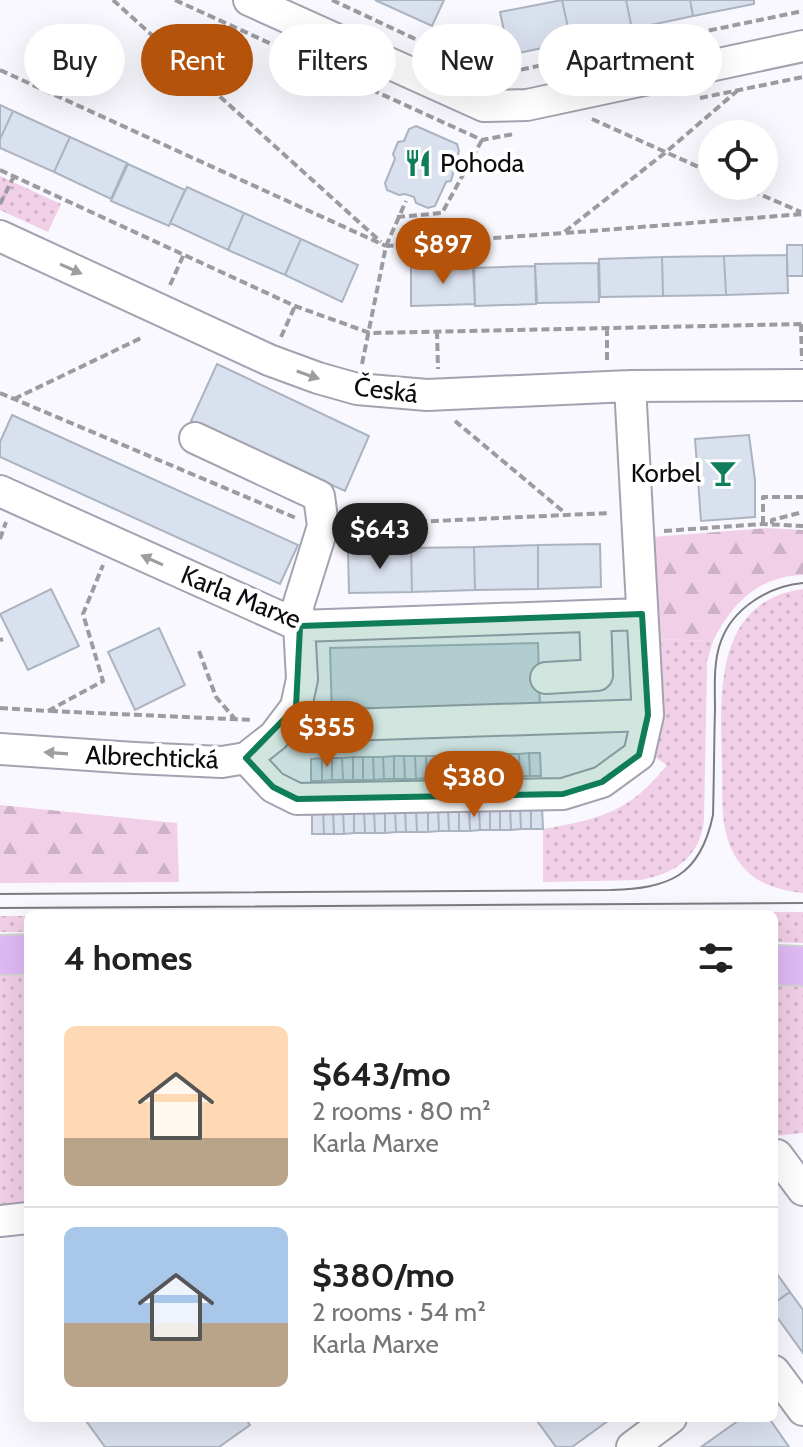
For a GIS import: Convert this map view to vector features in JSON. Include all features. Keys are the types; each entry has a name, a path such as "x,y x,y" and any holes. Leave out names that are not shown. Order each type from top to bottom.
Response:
{"main road":[{"path":"0,955 24,954"},
{"path":"778,965 803,966"}],"street":[{"path":"249,0 484,106 527,105 803,46"},
{"name":"Česká","path":"0,236 269,360 363,390 427,395 630,386 803,385"},
{"path":"246,758 273,787 297,799 563,794 602,782 639,755 648,715 642,614 628,523 630,386"},
{"path":"195,438 319,496 323,526"},
{"name":"Karla Marxe","path":"5,502 300,626 642,614"},
{"name":"Albrechtická","path":"0,749 163,760 222,762 246,758 274,736 296,707 302,679 298,606 323,526"},
{"path":"546,678 597,675 595,616"},
{"path":"346,725 648,715"},
{"path":"785,1154 803,1190"},
{"path":"0,1221 24,1218"},
{"path":"778,1376 803,1410"},
{"path":"632,1447 666,1422"}],"path":[{"path":"113,0 386,246"},
{"path":"332,0 475,67 519,70 803,11"},
{"path":"0,70 386,246 803,214"},
{"path":"563,233 739,90"},
{"path":"592,119 698,167"},
{"path":"397,217 442,213 482,140"},
{"path":"0,170 295,306 370,333 802,324 802,373"},
{"path":"0,204 14,176"},
{"path":"772,200 803,214"},
{"path":"363,390 386,246 406,201"},
{"path":"172,281 184,254"},
{"path":"275,348 295,306"},
{"path":"607,328 607,360"},
{"path":"437,331 438,377"},
{"path":"14,399 141,338"},
{"path":"0,393 310,524 323,526 567,515 628,523 803,526"},
{"path":"447,415 567,515"},
{"path":"763,524 763,497 803,497"},
{"path":"0,539 5,502"},
{"path":"772,524 772,520 803,512"},
{"path":"48,711 103,681 83,614 107,556"},
{"path":"199,651 216,697 235,719"},
{"path":"0,708 255,721"}],"highlighted area":[{"path":"642,614 648,715 639,755 602,782 563,794 297,799 273,787 246,758 296,707 300,626"}],"green space":[{"path":"0,176 61,204 48,232 0,210"},
{"path":"767,528 803,530 803,575 773,580 749,594 729,615 713,641 654,639 653,537"},
{"path":"803,589 803,893 776,888 760,881 745,870 732,851 723,814 721,708 728,654 738,631 753,612 774,597"},
{"path":"654,639 713,641 707,661 704,820 697,845 674,868 640,880 543,882 543,829 612,811 640,793 667,765 653,756"},
{"path":"0,805 177,823 179,882 0,883"},
{"path":"778,912 803,912 803,943 778,942"},
{"path":"0,916 24,916 24,932 0,932"},
{"path":"0,973 24,973 24,1212 0,1215"},
{"path":"778,981 803,981 803,1133 778,1136"}],"building":[{"path":"375,0 444,0 433,24"},
{"path":"562,0 626,0 631,24 567,24"},
{"path":"562,0 567,24 538,24 538,49 522,52 522,24 503,24 500,12"},
{"path":"626,0 690,0 693,16 655,24 631,24"},
{"path":"690,0 754,0 754,4 693,16"},
{"path":"0,105 13,111 0,139"},
{"path":"13,111 70,137 54,172 0,148 0,139"},
{"path":"416,126 457,144 459,151 451,181 446,182 435,206 428,208 416,203 414,197 387,190 385,183 398,142 404,141 409,129"},
{"path":"70,137 127,163 111,199 54,172"},
{"path":"128,164 185,190 169,226 111,201"},
{"path":"187,187 244,213 228,250 170,223"},
{"path":"244,213 301,239 285,275 228,250"},
{"path":"301,239 358,265 342,302 285,275"},
{"path":"787,245 803,245 803,276 787,276"},
{"path":"787,255 788,293 726,295 724,256"},
{"path":"724,256 726,295 663,296 662,257"},
{"path":"662,257 663,296 600,297 599,259"},
{"path":"598,263 599,302 537,303 535,264"},
{"path":"474,265 475,304 411,306 411,267"},
{"path":"535,266 536,304 475,306 473,268"},
{"path":"217,364 369,436 345,491 191,421"},
{"path":"12,415 298,545 280,584 0,457 0,442"},
{"path":"749,435 755,480 755,517 701,521 695,439"},
{"path":"600,544 601,587 538,589 538,545"},
{"path":"538,545 538,589 475,590 474,547"},
{"path":"474,547 475,590 412,592 411,548"},
{"path":"411,548 412,592 349,593 348,550"},
{"path":"51,589 79,646 28,670 0,614"},
{"path":"159,628 185,685 135,710 108,652"},
{"path":"538,643 540,710 332,715 330,648"},
{"path":"529,753 540,753 541,776 530,776"},
{"path":"529,753 530,776 520,776 519,754"},
{"path":"498,754 509,754 509,776 499,777"},
{"path":"498,754 499,777 489,777 488,755"},
{"path":"509,754 519,754 520,776 509,776"},
{"path":"447,755 457,755 458,777 447,778"},
{"path":"447,755 447,778 437,778 437,756"},
{"path":"457,755 468,755 468,777 458,777"},
{"path":"468,755 478,755 478,777 468,777"},
{"path":"478,755 488,755 489,777 478,777"},
{"path":"394,756 404,756 405,779 394,779"},
{"path":"394,756 394,779 384,779 383,757"},
{"path":"404,756 415,756 416,779 405,779"},
{"path":"415,756 426,756 427,778 416,779"},
{"path":"426,756 437,756 437,778 427,778"},
{"path":"353,757 363,757 363,780 353,780"},
{"path":"353,757 353,780 343,780 342,758"},
{"path":"363,757 373,757 374,780 363,780"},
{"path":"373,757 383,757 384,779 374,780"},
{"path":"322,758 322,781 311,781 311,759"},
{"path":"322,758 332,758 332,780 322,781"},
{"path":"332,758 342,758 343,780 332,780"},
{"path":"500,807 510,807 511,830 500,830"},
{"path":"500,807 500,830 490,830 490,808"},
{"path":"510,807 520,807 521,829 511,830"},
{"path":"520,807 531,807 531,829 521,829"},
{"path":"531,807 542,807 543,829 531,829"},
{"path":"459,808 469,808 470,831 459,831"},
{"path":"459,808 459,831 449,831 448,809"},
{"path":"469,808 479,808 480,830 470,831"},
{"path":"479,808 490,808 490,830 480,830"},
{"path":"416,809 428,809 428,832 417,832"},
{"path":"416,809 417,832 406,832 405,810"},
{"path":"428,809 438,809 439,831 428,832"},
{"path":"438,809 448,809 449,831 439,831"},
{"path":"364,810 374,810 375,833 365,833"},
{"path":"364,810 365,833 354,833 354,811"},
{"path":"374,810 385,810 385,833 375,833"},
{"path":"385,810 395,810 396,832 385,833"},
{"path":"395,810 405,810 406,832 396,832"},
{"path":"323,811 324,834 312,834 312,812"},
{"path":"323,811 333,811 334,834 324,834"},
{"path":"333,811 343,811 344,834 334,834"},
{"path":"343,811 354,811 354,833 344,834"},
{"path":"778,1276 790,1292 778,1300"},
{"path":"790,1292 803,1310 803,1353 778,1319 778,1300"},
{"path":"87,1422 248,1422 250,1425 219,1447 105,1447"},
{"path":"538,1422 606,1422 572,1447 556,1447"},
{"path":"736,1422 772,1422 789,1447 701,1447"}],"tram line":[{"path":"0,894 611,890 665,882 679,875 700,853 713,815 715,675 721,641 734,618 754,601 778,589 803,583"},
{"path":"0,908 803,903"}],"place":[{"name":"Pohoda","path":"418,163"},
{"name":"Korbel","path":"723,473"}]}
